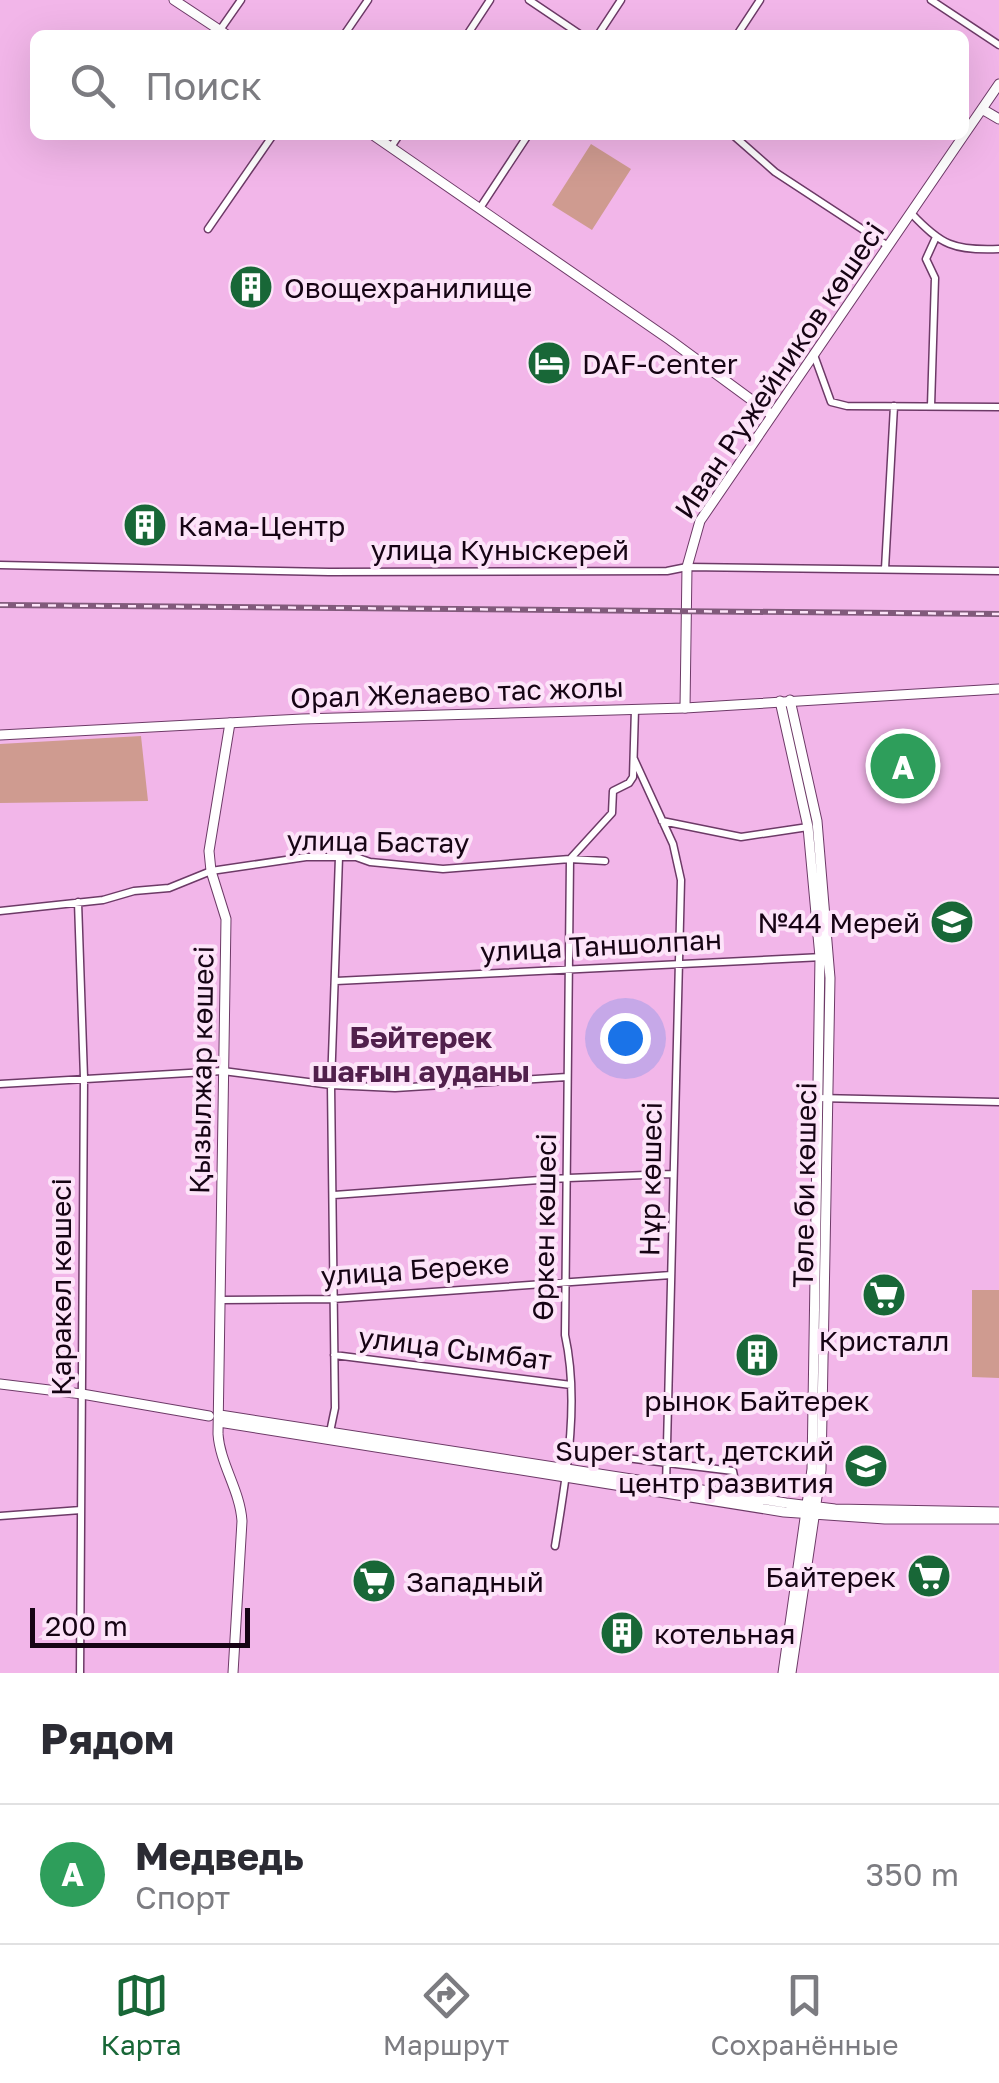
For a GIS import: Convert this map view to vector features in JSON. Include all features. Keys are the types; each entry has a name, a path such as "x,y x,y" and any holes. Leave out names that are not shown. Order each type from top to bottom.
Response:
{"main road":[{"path":"174,0 219,30"},
{"name":"Иван Ружейников көшесі","path":"969,128 999,84"},
{"path":"982,109 999,119"},
{"path":"380,140 772,415"},
{"name":"Иван Ружейников көшесі","path":"685,708 687,567 700,522 961,140"},
{"name":"Орал Желаево тас жолы","path":"0,735 685,708 999,688"},
{"name":"Төле би көшесі","path":"785,700 808,828 824,957"},
{"name":"Төле би көшесі","path":"785,700 817,821 824,957 821,1452 791,1673"},
{"name":"Қызылжар көшесі","path":"230,724 209,851 226,919 216,1418 219,1450 241,1507 242,1520 233,1673"},
{"path":"0,1384 82,1394 565,1478 738,1496 813,1511"},
{"path":"216,1418 330,1432 565,1478"},
{"path":"663,1488 885,1520 999,1515"},
{"name":"Төле би көшесі","path":"783,1673 813,1511"}],"street":[{"path":"226,30 241,0"},
{"path":"347,30 368,0"},
{"path":"470,30 490,0"},
{"path":"528,0 573,30"},
{"path":"601,30 621,0"},
{"path":"739,30 760,0"},
{"path":"931,0 999,45"},
{"path":"208,229 270,140"},
{"path":"390,147 395,140"},
{"path":"480,208 525,140"},
{"path":"739,140 775,172 888,246"},
{"path":"911,213 936,237 960,249 999,248"},
{"path":"931,406 935,278 926,259 936,237"},
{"path":"814,354 831,402 846,406 999,407"},
{"path":"885,569 894,406"},
{"name":"улица Куныскерей","path":"0,565 328,572 666,572 687,567 999,571"},
{"path":"570,859 612,813 613,791 629,783 632,777 635,709"},
{"name":"Нұр көшесі","path":"632,753 673,844 681,880 668,1463 663,1488"},
{"path":"660,821 741,837 808,828"},
{"path":"330,1432 334,1408 331,1084 339,857"},
{"name":"улица Бастау","path":"0,911 169,888 211,871 271,861 339,857 443,868 570,859 605,862"},
{"name":"Өркен көшесі","path":"555,1546 569,1451 565,1281 570,859"},
{"name":"Қаракөл көшесі","path":"78,902 84,1078 80,1673"},
{"name":"улица Таншолпан","path":"336,980 824,957"},
{"path":"0,1084 223,1071 395,1088 568,1077"},
{"path":"823,1098 999,1102"},
{"path":"334,1195 672,1174"},
{"name":"улица Береке","path":"221,1300 333,1299 671,1275"},
{"name":"улица Сымбат","path":"334,1355 570,1385"},
{"path":"569,1451 733,1471 738,1496"},
{"path":"0,1516 81,1510"}],"shaded area":[{"path":"591,144 631,169 592,230 552,205"},
{"path":"141,736 148,801 0,803 0,744"},
{"path":"972,1290 999,1290 999,1378 972,1377"}],"railway":[{"path":"0,605 999,614"}],"place":[{"name":"Овощехранилище","path":"251,287"},
{"name":"DAF-Center","path":"549,363"},
{"name":"Кама-Центр","path":"145,525"},
{"name":"Медведь","path":"903,766"},
{"name":"№44 Мерей","path":"952,922"},
{"name":"Кристалл","path":"884,1295"},
{"name":"рынок Байтерек","path":"757,1355"},
{"name":"Super start, детский центр развития","path":"866,1466"},
{"name":"Байтерек","path":"929,1576"},
{"name":"Западный","path":"374,1581"},
{"name":"котельная","path":"622,1633"}],"district":[{"name":"Бәйтерек шағын ауданы","path":"421,1054"}]}
